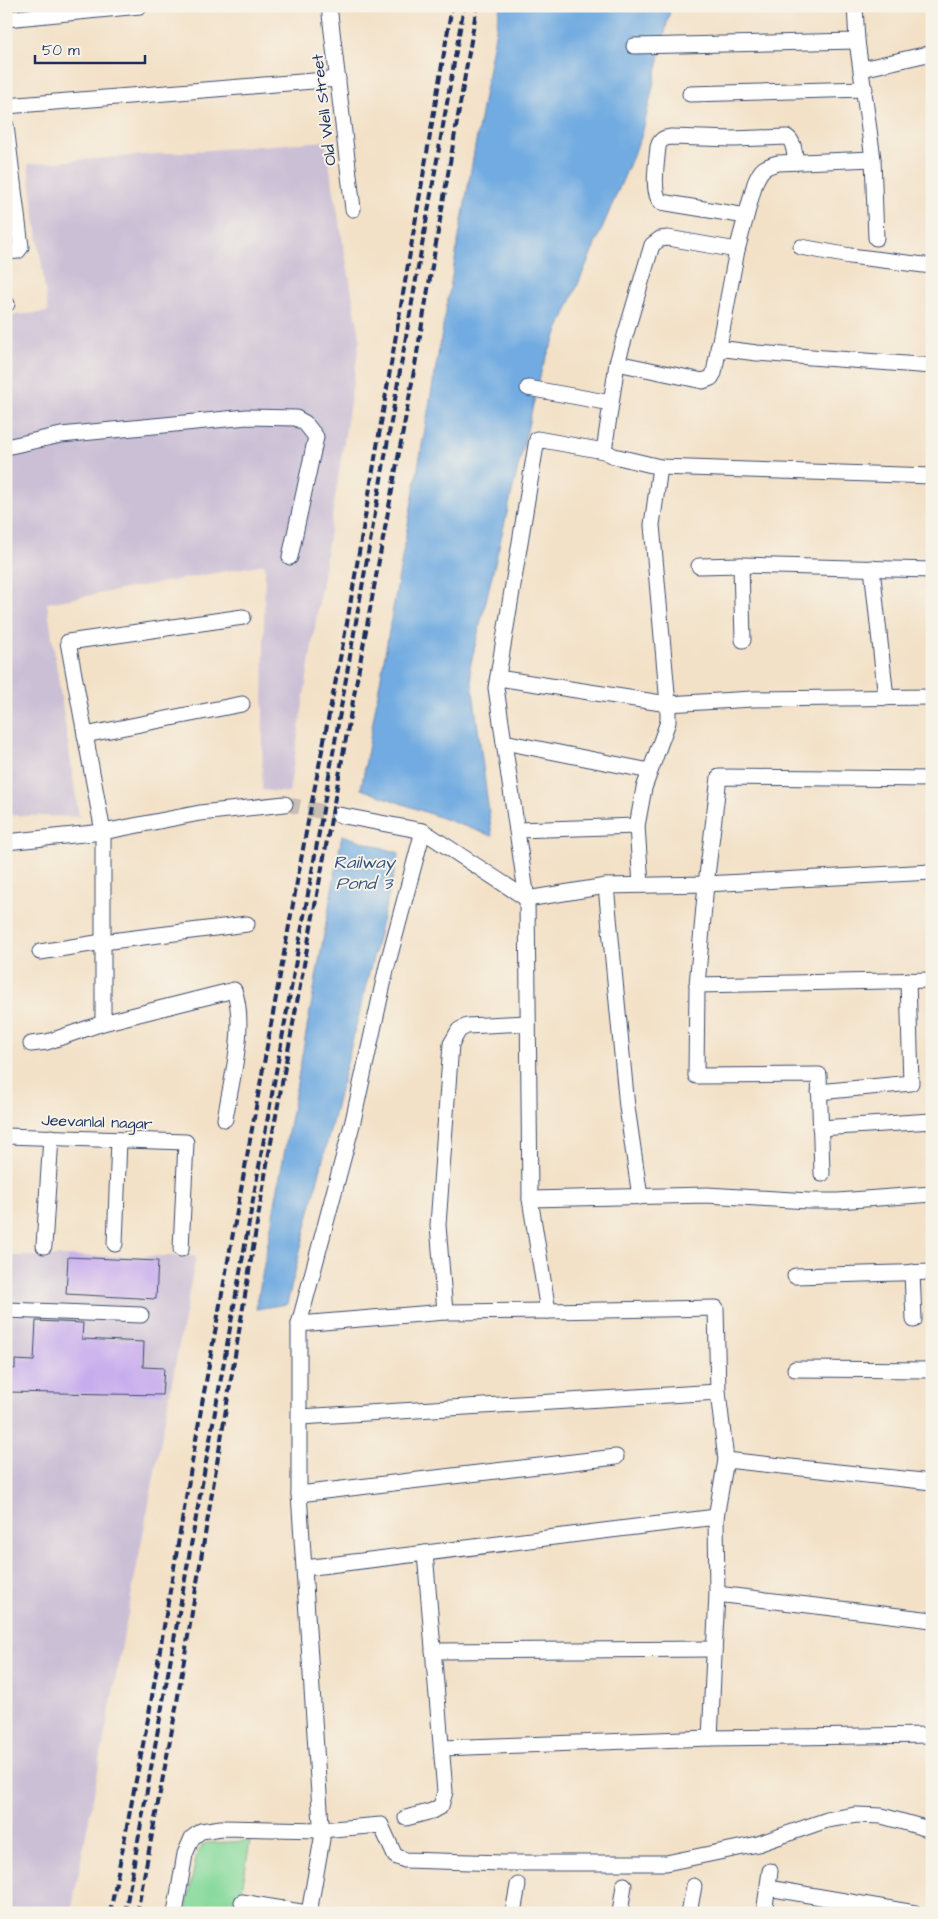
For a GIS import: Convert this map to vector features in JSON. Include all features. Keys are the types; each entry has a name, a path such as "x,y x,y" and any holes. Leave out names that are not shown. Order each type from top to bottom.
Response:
{"street":[{"path":"6,20 140,6"},
{"name":"Old Well Street","path":"329,6 353,209"},
{"path":"855,6 857,42 874,159 876,238"},
{"path":"634,46 857,42"},
{"path":"862,70 932,53"},
{"path":"6,106 338,79"},
{"path":"690,94 865,89"},
{"path":"6,126 13,251"},
{"path":"746,216 661,202 658,199 656,188 660,141 671,136 732,139 787,137 791,139 793,144 796,162"},
{"path":"616,363 703,381 711,378 714,373 746,216 755,183 765,167 778,163 874,159"},
{"path":"604,451 616,363 652,245 660,239 668,238 738,250"},
{"path":"801,247 850,256 932,266"},
{"path":"718,348 757,353 932,366"},
{"path":"528,388 611,403"},
{"path":"6,447 61,436 247,417 296,418 305,423 316,437 290,557"},
{"path":"548,1310 530,1199 527,899 496,688 537,439 604,451 614,456 660,466 932,476"},
{"path":"640,885 636,826 644,788 668,722 652,525 660,466"},
{"path":"699,566 741,565 932,570"},
{"path":"741,565 743,640"},
{"path":"872,568 886,698"},
{"path":"103,1022 103,832 68,642 243,617"},
{"path":"498,678 668,704 752,699 932,697"},
{"path":"85,735 242,704"},
{"path":"504,742 650,771"},
{"path":"822,1174 819,1075 696,1076 697,985 706,884 719,778 932,779"},
{"path":"6,842 103,832 200,813 285,804"},
{"path":"339,815 422,831 527,899 606,886 706,884 932,872"},
{"path":"517,830 636,826"},
{"path":"242,1902 308,1913 322,1839 299,1494 299,1324 353,1121 387,966 422,831"},
{"path":"606,886 627,1108 640,1197"},
{"path":"40,952 102,942 247,924"},
{"path":"819,1092 911,1083 908,980"},
{"path":"697,985 932,980"},
{"path":"31,1044 47,1042 103,1022 234,990 240,1008 239,1032 225,1119"},
{"path":"444,1312 438,1225 451,1044 459,1030 467,1026 528,1023"},
{"path":"820,1128 932,1121"},
{"name":"Jeevanlal nagar","path":"6,1136 186,1142 181,1248"},
{"path":"44,1246 51,1137"},
{"path":"115,1244 119,1140"},
{"path":"530,1199 706,1195 838,1201 932,1194"},
{"path":"912,1272 914,1320"},
{"path":"794,1276 932,1272"},
{"path":"299,1324 444,1312 716,1308 718,1392 726,1460 716,1517 717,1594 710,1738"},
{"path":"6,1310 141,1315"},
{"path":"795,1369 932,1370"},
{"path":"300,1417 718,1392"},
{"path":"299,1494 616,1457"},
{"path":"726,1460 932,1482"},
{"path":"305,1568 716,1517"},
{"path":"406,1818 432,1811 441,1806 444,1792 425,1553"},
{"path":"717,1594 932,1620"},
{"path":"433,1651 714,1649"},
{"path":"442,1748 710,1738 932,1736"},
{"path":"175,1913 185,1854 192,1838 201,1831 222,1828 321,1830 381,1826 395,1856 405,1860 504,1863 666,1863 758,1844 826,1820 856,1815 882,1816 932,1830"},
{"path":"764,1913 770,1871"},
{"path":"513,1913 518,1885"},
{"path":"620,1913 624,1885"},
{"path":"690,1913 694,1886"},
{"path":"768,1888 915,1913"}],"shaded area":[{"path":"325,141 360,338 289,793 262,790 265,564 47,603 79,817 6,815 6,316 48,312 28,164"},
{"path":"6,1256 196,1256 71,1913 6,1913"}],"green space":[{"path":"250,1841 238,1913 186,1913 197,1852 206,1843"}],"water":[{"path":"500,6 671,6 642,135 542,368 470,667 492,836 361,789"},
{"name":"Railway Pond 3","path":"342,835 399,853 287,1304 256,1309"}],"building":[{"path":"68,1257 158,1261 156,1299 66,1294"},
{"path":"36,1321 83,1323 82,1339 144,1342 143,1367 164,1368 162,1395 6,1392 6,1368 15,1369 15,1360 34,1361"}],"tunnel":[{"path":"285,804 339,815"}],"railway":[{"path":"110,1913 149,1714 203,1398 307,827 347,623 452,6"},
{"path":"125,1913 320,827 464,6"},
{"path":"137,1913 175,1714 267,1164 411,388 477,6"}]}
